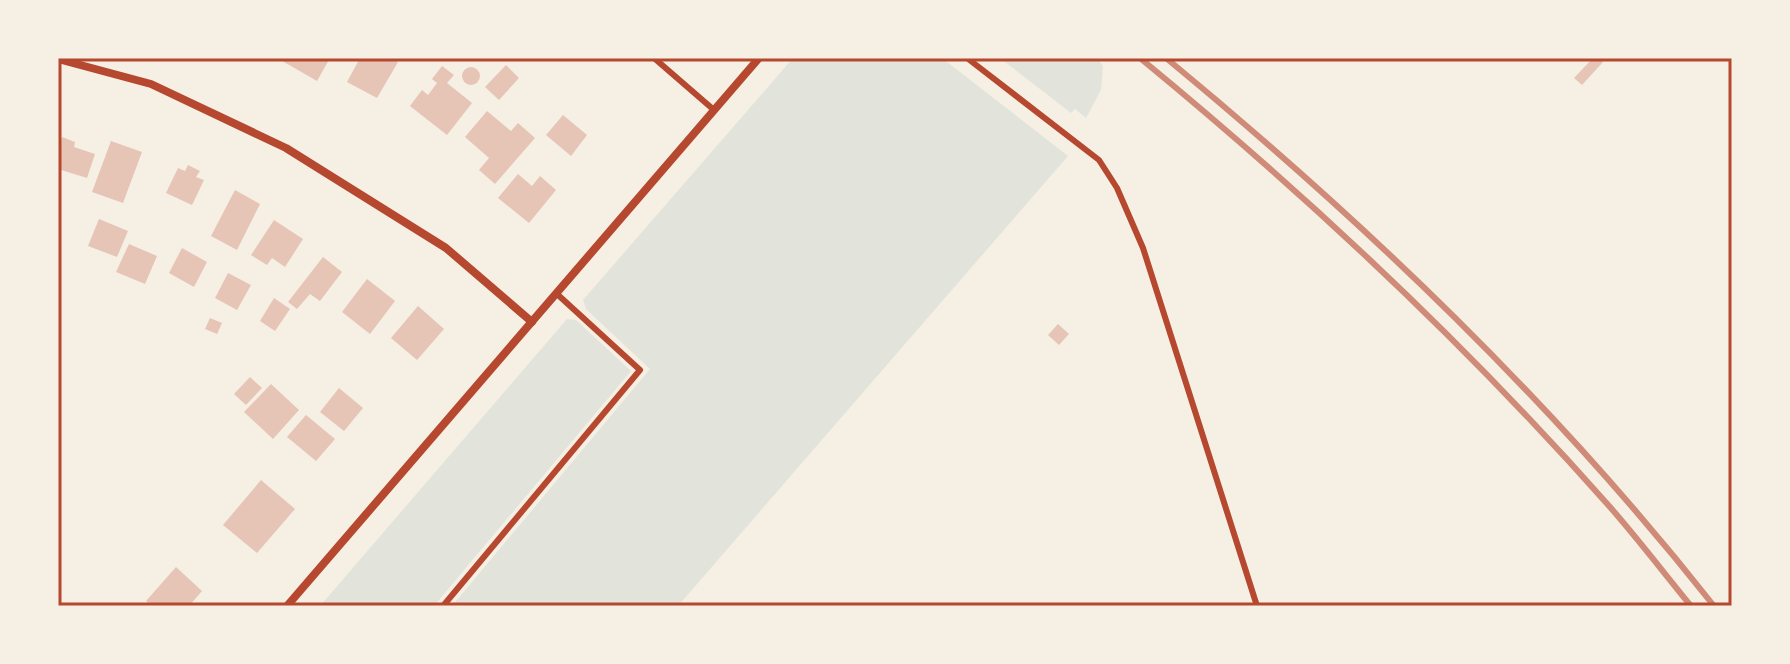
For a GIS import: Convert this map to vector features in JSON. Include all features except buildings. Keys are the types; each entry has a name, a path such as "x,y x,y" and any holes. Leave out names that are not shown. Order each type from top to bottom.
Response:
{"street":[{"path":"287,606 759,58"},
{"path":"58,59 151,84 286,148 446,248 532,322"}],"lane":[{"path":"654,58 714,110"},
{"path":"967,58 1099,160 1117,188 1143,248 1257,606"},
{"path":"443,606 640,370 557,294"}],"shaded area":[{"path":"793,58 942,58 1068,156 678,606 452,606 650,369 586,309 583,300"},
{"path":"1000,58 1097,58 1103,66 1101,90 1086,118 1075,109 1071,113"},
{"path":"567,319 576,320 631,371 434,606 320,606"}],"railway":[{"path":"1140,58 1264,163 1442,330 1610,507 1691,606"},
{"path":"1166,58 1313,185 1455,317 1589,458 1714,606"}]}
